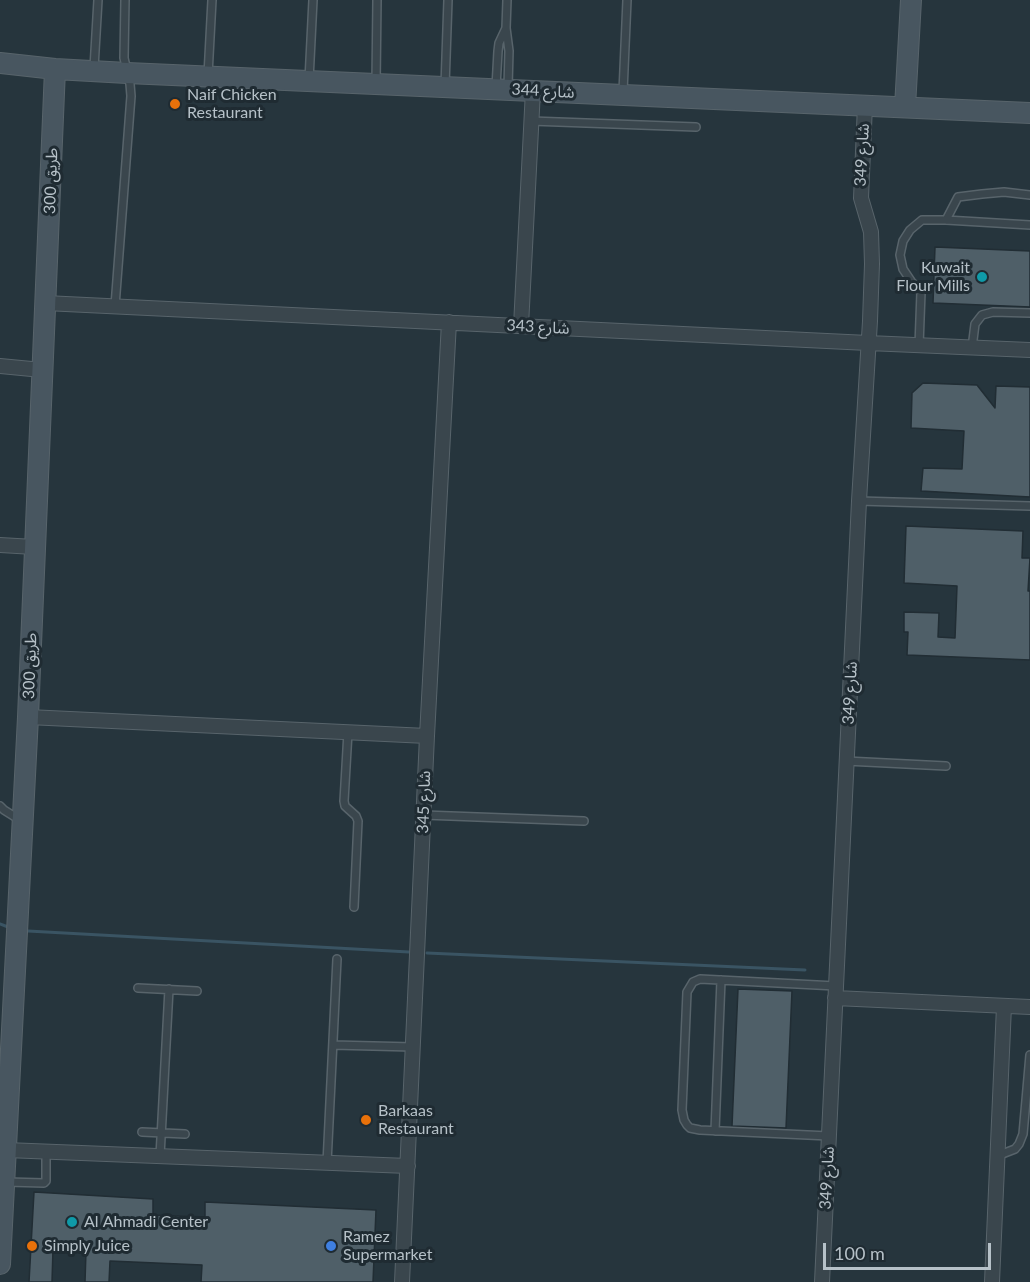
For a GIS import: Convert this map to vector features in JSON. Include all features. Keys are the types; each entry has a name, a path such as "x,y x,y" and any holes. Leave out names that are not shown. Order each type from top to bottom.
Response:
{"main road":[{"path":"905,107 911,0"},
{"name":"شارع 344","path":"0,63 127,73 1030,113"},
{"name":"طريق 300","path":"0,1264 6,1150 7,986 22,821 28,717 55,69"}],"street":[{"path":"520,326 533,90"},
{"name":"شارع 349","path":"822,1282 846,761 870,321 871,232 861,198 865,105"},
{"name":"شارع 343","path":"45,303 1030,350"},
{"name":"شارع 345","path":"402,1282 449,322"},
{"path":"0,366 42,370"},
{"path":"0,545 34,547"},
{"path":"28,717 427,736"},
{"path":"835,992 1030,1008"},
{"path":"992,1282 1004,1006"},
{"path":"6,1150 408,1166"}],"lane":[{"path":"93,70 98,0"},
{"path":"115,306 130,96 124,52 125,0"},
{"path":"208,75 212,0"},
{"path":"309,80 313,0"},
{"path":"376,83 377,0"},
{"path":"445,86 448,0"},
{"path":"502,89 509,51 506,28 507,0"},
{"path":"622,94 627,0"},
{"path":"502,89 498,51 506,28"},
{"path":"531,121 696,127"},
{"path":"946,220 958,197 1004,192 1030,195"},
{"path":"919,345 921,292 910,281 903,269 900,255 903,241 910,230 922,220 1030,225"},
{"path":"972,348 975,324 982,315 999,311 1030,313"},
{"path":"859,501 1030,506"},
{"path":"348,732 344,801 358,821 354,907"},
{"path":"846,761 946,766"},
{"path":"0,806 22,821"},
{"path":"424,815 584,821"},
{"path":"327,1163 337,959"},
{"path":"829,1136 690,1128 682,1116 687,992 690,985 700,979 835,992"},
{"path":"715,1131 721,980"},
{"path":"138,988 197,991"},
{"path":"160,1156 169,989"},
{"path":"333,1045 413,1047"},
{"path":"997,1156 1015,1149 1022,1139 1030,1055"},
{"path":"142,1132 185,1134"},
{"path":"4,1182 44,1183 46,1181 46,1151"}],"building":[{"name":"Kuwait Flour Mills","path":"935,247 1030,251 1030,307 933,303"},
{"path":"923,383 977,385 995,408 996,386 1030,387 1030,497 921,491 923,468 962,469 964,431 911,428 912,393"},
{"path":"906,526 1023,531 1022,558 1030,558 1028,591 1030,591 1030,660 907,655 908,632 904,632 904,612 939,613 938,637 955,638 957,586 904,583"},
{"path":"738,989 792,991 786,1128 732,1126"},
{"path":"34,1192 153,1199 153,1215 205,1217 205,1202 376,1210 373,1282 201,1282 202,1265 110,1261 109,1282 85,1282 86,1251 53,1249 52,1282 29,1282"}],"waterway":[{"path":"0,924 8,927"},
{"path":"28,931 409,952"},
{"path":"427,953 805,970"}],"place":[{"name":"Naif Chicken Restaurant","path":"175,104"},
{"name":"Kuwait Flour Mills","path":"982,277"},
{"name":"Barkaas Restaurant","path":"366,1120"},
{"name":"Al Ahmadi Center","path":"72,1222"},
{"name":"Simply Juice","path":"32,1246"},
{"name":"Ramez Supermarket","path":"331,1246"}]}
